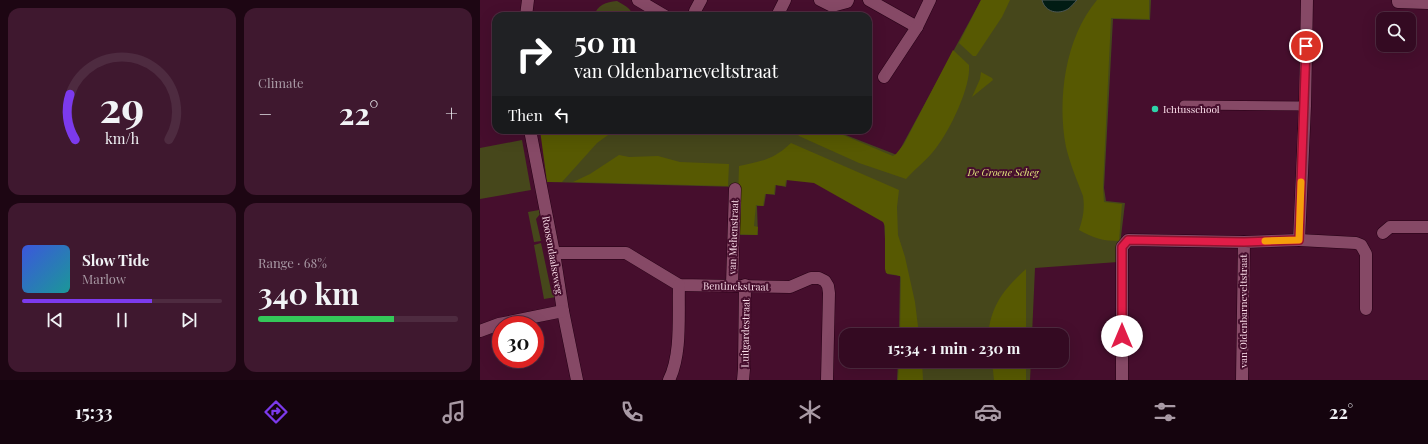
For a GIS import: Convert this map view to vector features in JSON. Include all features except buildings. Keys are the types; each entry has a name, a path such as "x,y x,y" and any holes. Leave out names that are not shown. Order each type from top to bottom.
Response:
{"street":[{"path":"526,12 528,0"},
{"path":"638,0 658,12"},
{"path":"695,11 701,0"},
{"path":"779,12 785,0"},
{"path":"820,0 832,6 848,0"},
{"path":"869,0 917,27"},
{"path":"884,77 917,27 930,0"},
{"path":"1299,240 1305,106 1307,0"},
{"path":"1398,0 1398,2 1428,3"},
{"path":"1184,105 1305,106"},
{"name":"Roosendaalseweg","path":"531,134 577,380"},
{"name":"van Mehenstraat","path":"732,285 735,189"},
{"path":"1383,233 1390,227 1428,227"},
{"name":"van Oldenbarneveltstraat","path":"1122,380 1122,247 1128,240 1244,242 1299,240 1367,245 1366,309"},
{"name":"van Oldenbarneveltstraat","path":"1242,380 1244,242"},
{"path":"554,253 626,254 679,285 677,353 673,373 669,380"},
{"name":"Bentinckstraat","path":"679,285 790,287 811,278 819,278 825,281 828,286 829,293 827,380"},
{"name":"Luitgardestraat","path":"743,380 745,285"},
{"path":"480,331 499,324 563,311"}],"green space":[{"name":"De Groene Scheg","path":"981,0 1151,0 1150,20 1113,19 1104,188 1106,201 1125,203 1118,262 1035,268 1032,328 899,328 900,276 887,274 884,222 851,203 817,177 787,180 786,187 776,185 775,195 766,194 764,206 757,206 758,235 738,235 739,187 548,182 544,134 843,134 897,155"},
{"path":"617,1 625,5 631,12 595,12 602,5"},
{"path":"522,140 531,190 480,199 480,148"},
{"path":"539,210 540,214 536,219 541,241 534,242 528,212"},
{"path":"541,243 551,290 555,293 556,297 544,299 534,245"},
{"path":"898,368 1031,368 1030,380 897,380"}],"shaded area":[{"path":"981,0 1010,0 1002,17 976,56 973,56 959,43"},
{"path":"1042,0 1077,0 1068,9 1056,12 1049,10"},
{"path":"1097,0 1149,0 1149,19 1111,18 1103,187 1104,202 1122,204 1119,241 1098,238 1079,230 1084,205 1083,196 1066,147 1063,128 1063,89 1071,51 1077,32 1086,15"},
{"path":"953,50 969,65 967,85 963,96 953,120 942,140 929,156 906,179 859,163 797,134 841,134 893,156 904,144"},
{"path":"981,72 993,80 972,97 980,79"},
{"path":"541,134 609,134 597,143 562,182 547,182"},
{"path":"791,143 899,190 897,207 898,235 905,257 915,302 918,328 900,328 901,277 886,273 885,226 883,222 814,183 786,180 785,186 775,185 774,194 765,194 763,206 756,205 754,226 758,227 757,235 737,234 739,166 767,159 785,149"},
{"path":"619,155 629,157 658,156 680,162 729,164 728,186 573,182 590,174"},
{"path":"1026,269 1026,328 989,328 996,306 1000,298"},
{"path":"899,368 922,368 923,380 898,380"},
{"path":"993,368 1026,368 1026,380 994,380"}],"slow traffic":[{"path":"1265,241 1299,240 1301,182"}],"place":[{"name":"Ichtusschool","path":"1155,109"}],"route":[{"path":"1122,336 1122,247 1128,240 1244,242 1299,240 1306,46"}]}
